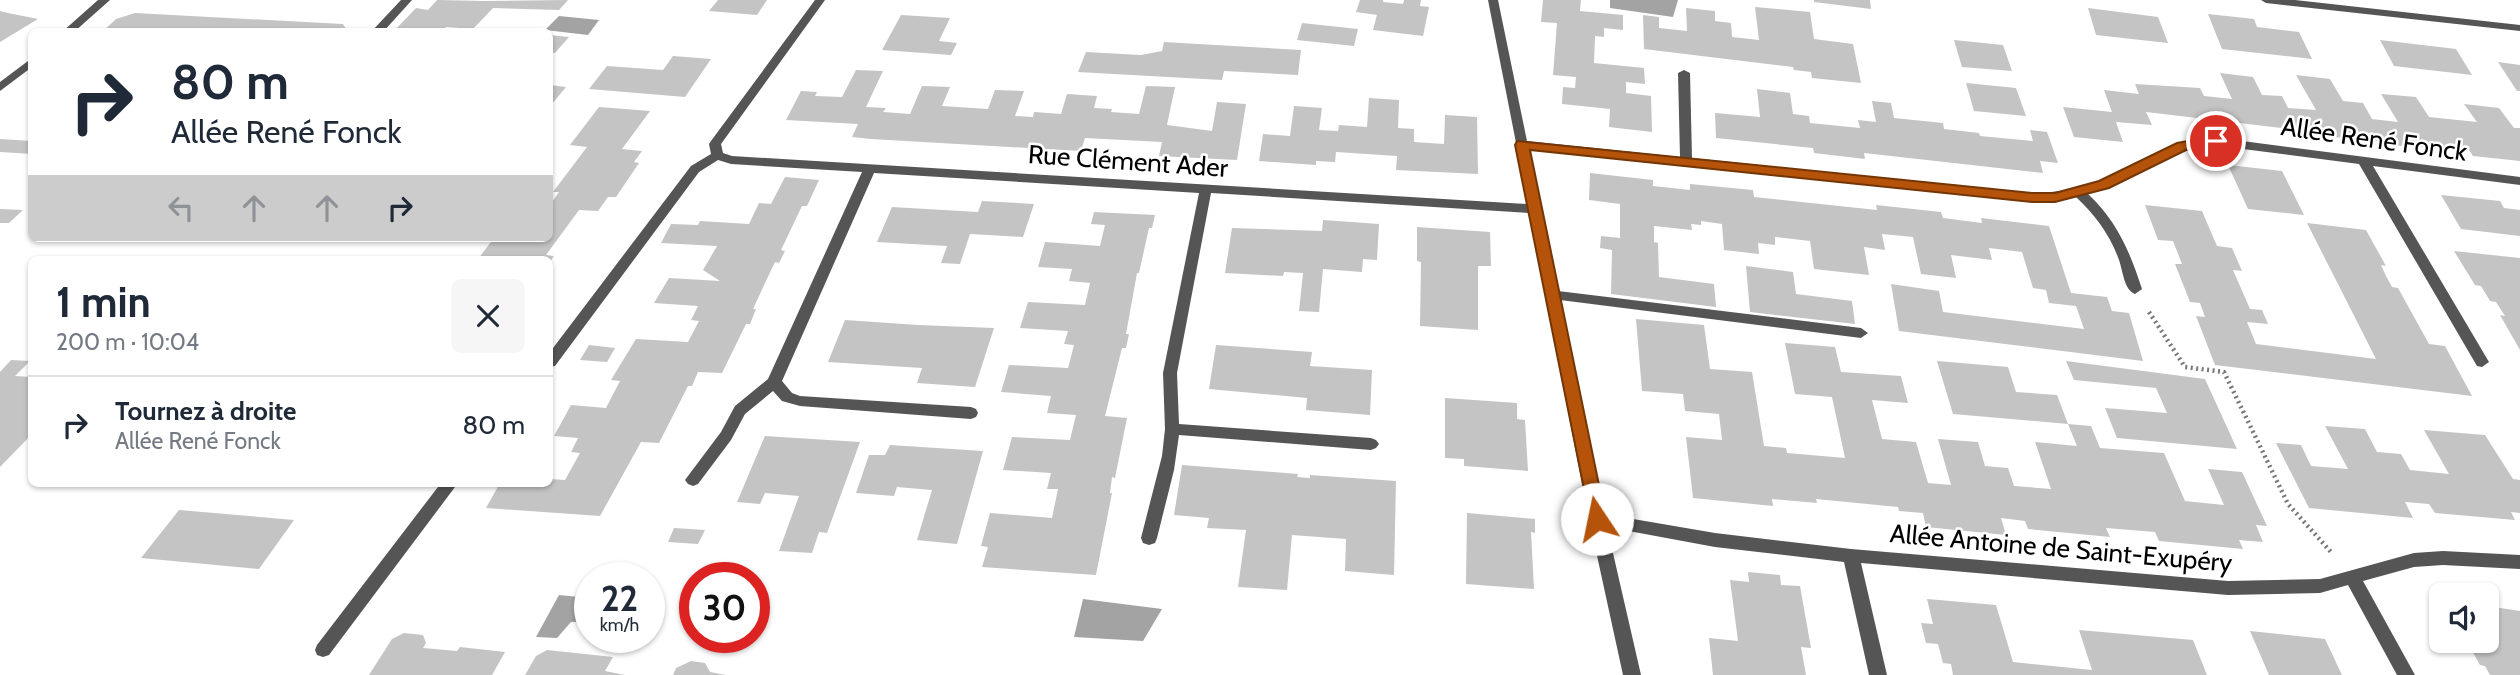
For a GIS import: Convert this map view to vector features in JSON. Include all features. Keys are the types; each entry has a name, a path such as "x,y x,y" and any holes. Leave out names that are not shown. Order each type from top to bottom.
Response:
{"street":[{"path":"72,28 105,0"},
{"path":"380,28 407,0"},
{"path":"553,358 695,169 718,155 716,145 820,0"},
{"path":"1493,0 1597,519 1632,675"},
{"path":"2266,0 2520,28"},
{"path":"0,88 28,64"},
{"path":"1684,74 1686,160"},
{"name":"Allée René Fonck","path":"1522,145 2032,198 2079,192 2125,176 2182,146 2204,140 2520,181"},
{"name":"Rue Clément Ader","path":"718,155 731,160 1537,209"},
{"path":"2363,160 2482,362"},
{"path":"694,480 726,436 740,410 774,382 870,167"},
{"path":"1149,538 1172,429 1170,373 1206,188"},
{"path":"2079,192 2096,208 2116,234 2136,289"},
{"path":"1554,295 1861,333"},
{"path":"774,382 788,397 800,401 971,413"},
{"path":"1172,429 1371,444"},
{"path":"323,650 447,487"},
{"name":"Allée Antoine de Saint-Exupéry","path":"1597,519 1715,540 1851,556 2228,587 2320,586 2385,566 2424,559 2520,562"},
{"path":"1851,556 1878,675"},
{"path":"2352,577 2406,675"}],"path":[{"path":"2136,289 2185,367 2224,372 2288,504 2352,577"}],"shaded area":[{"path":"1610,0 1678,0 1673,17 1610,8"},
{"path":"559,16 599,20 588,35 547,28"},
{"path":"559,595 574,596 574,622 557,638 536,637"},
{"path":"1083,599 1162,609 1143,641 1074,637"}],"building":[{"path":"437,0 568,0 559,10 493,8 474,28 397,28 416,8 428,10"},
{"path":"718,0 767,0 757,15 709,11"},
{"path":"1360,0 1383,0 1403,4 1404,0 1421,0 1420,6 1429,7 1423,36 1373,30 1377,15 1356,12"},
{"path":"1543,0 1581,0 1580,11 1623,15 1623,30 1604,28 1604,37 1595,36 1594,63 1644,68 1645,84 1626,82 1626,93 1651,96 1652,132 1609,127 1610,109 1562,104 1563,87 1575,88 1576,77 1553,75 1557,23 1541,22"},
{"path":"1870,0 1871,9 1814,2"},
{"path":"1755,7 1810,12 1814,39 1853,44 1861,83 1812,78 1811,72 1794,70 1793,67 1644,49 1643,15 1659,17 1659,28 1687,31 1686,8 1715,11 1715,21 1731,23 1732,37 1759,40"},
{"path":"2088,8 2158,17 2168,43 2096,35"},
{"path":"0,11 8,13 38,19 0,42"},
{"path":"135,13 343,24 346,28 106,28 116,19"},
{"path":"2208,14 2254,19 2257,27 2299,32 2312,59 2222,49"},
{"path":"901,15 950,18 939,41 957,43 951,55 882,50"},
{"path":"1302,23 1358,29 1354,46 1297,40"},
{"path":"553,35 569,37 555,53"},
{"path":"1954,40 2003,45 2012,71 1962,67"},
{"path":"2380,40 2456,49 2472,75 2394,66"},
{"path":"1164,42 1301,50 1298,75 1224,71 1222,80 1078,72 1086,52 1141,55 1162,51"},
{"path":"673,56 711,59 685,97 589,89 607,66 663,70"},
{"path":"2498,62 2520,65 2520,91 2517,91"},
{"path":"856,70 883,71 866,107 886,108 883,112 910,114 922,86 950,87 942,106 988,109 995,90 1024,91 1015,116 1033,117 1034,112 1061,114 1067,94 1097,96 1094,108 1139,114 1146,86 1175,87 1167,125 1212,131 1217,102 1246,104 1237,160 1159,156 1162,142 1085,138 1081,151 871,139 852,137 858,124 786,120 801,91 817,92 815,96 842,97"},
{"path":"2220,73 2253,77 2262,95 2282,96 2288,108 2316,110 2296,75 2330,79 2343,101 2363,103 2372,119 2398,122 2381,94 2416,97 2429,117 2477,122 2464,104 2499,108 2514,128 2520,128 2520,161 2473,156 2469,150 2388,145 2386,142 2302,134 2299,130 2146,112 2152,125 2116,122 2123,142 2074,137 2063,107 2112,112 2104,90 2139,94 2135,84 2200,88 2204,96 2232,99"},
{"path":"1966,83 2016,88 2026,116 1974,111"},
{"path":"553,85 566,87 553,103"},
{"path":"1757,89 1790,93 1793,114 1809,116 1810,123 1860,128 1858,120 1876,122 1872,101 1891,103 1894,118 1943,123 1944,129 1979,133 1980,136 2033,141 2030,130 2047,132 2058,163 2040,161 2043,173 1864,153 1865,159 1814,153 1813,148 1716,138 1715,113 1760,117"},
{"path":"1369,98 1399,100 1398,128 1414,129 1414,142 1444,144 1445,115 1477,117 1478,174 1396,170 1397,156 1336,152 1335,162 1316,161 1316,165 1259,161 1263,134 1290,136 1294,106 1322,108 1319,130 1338,131 1339,125 1367,127"},
{"path":"599,107 650,111 622,149 642,151 634,162 639,163 616,197 608,197 598,211 579,210 546,255 553,258 480,256 491,242 553,242 553,201 559,192 553,192 587,147 570,145"},
{"path":"0,139 28,141 28,154 0,152"},
{"path":"2228,165 2282,171 2304,215 2248,209"},
{"path":"1590,173 1653,180 1653,186 1690,190 1690,184 1753,190 1754,197 1877,210 1876,205 1941,212 1943,218 1982,223 1981,218 2049,226 2071,293 2107,297 2112,311 2129,313 2143,361 1899,331 1891,284 1939,291 1943,312 2084,329 2076,306 2049,303 2046,290 2033,288 2022,252 1989,248 1992,260 1951,255 1956,278 1921,274 1913,237 1882,234 1885,250 1864,247 1869,275 1814,269 1810,241 1775,237 1775,245 1758,243 1759,254 1724,250 1722,224 1701,221 1701,225 1691,224 1692,230 1654,226 1654,242 1658,243 1659,277 1714,284 1716,307 1611,294 1612,250 1600,248 1601,236 1620,238 1620,204 1589,200"},
{"path":"785,177 819,180 807,206 802,206 781,250 785,251 779,263 775,262 753,309 756,309 750,324 746,324 722,373 698,372 659,443 641,442 600,516 486,508 498,487 553,487 553,479 565,480 580,453 571,452 578,438 554,436 571,405 606,408 620,381 611,380 636,339 688,342 699,321 691,320 698,306 654,303 669,278 720,281 703,270 717,246 661,243 671,224 698,225 700,221 749,224 759,203 771,204"},
{"path":"2441,195 2500,201 2504,208 2520,210 2520,236 2461,229"},
{"path":"982,201 1034,204 1023,237 970,234 960,264 941,263 947,246 877,242 892,207 978,212"},
{"path":"2145,205 2202,211 2217,246 2232,248 2242,271 2233,270 2250,309 2262,310 2268,324 2247,322 2256,344 2376,359 2307,223 2366,230 2386,266 2381,265 2392,287 2398,288 2429,344 2445,346 2472,396 2215,365 2196,316 2205,317 2200,303 2190,302 2175,264 2182,264 2173,241 2158,240"},
{"path":"0,209 23,210 9,223 0,223"},
{"path":"1094,212 1155,215 1137,273 1126,348 1122,348 1105,416 1127,418 1115,478 1112,477 1112,493 1096,575 982,567 988,547 981,546 990,513 1052,518 1058,489 1047,489 1051,473 1003,470 1012,437 1070,440 1076,415 1047,413 1051,396 1001,392 1009,365 1068,368 1074,345 1064,344 1068,331 1020,328 1028,302 1085,305 1090,283 1069,281 1072,269 1038,267 1045,242 1100,246 1105,225 1091,224"},
{"path":"1323,220 1379,224 1377,260 1363,259 1362,272 1323,269 1319,312 1299,311 1303,273 1284,272 1283,276 1225,273 1232,228 1322,231"},
{"path":"1417,227 1490,232 1491,266 1478,266 1478,330 1420,326 1421,262 1417,261"},
{"path":"2454,251 2520,258 2520,350 2500,315 2505,316 2496,302 2490,301 2481,286 2475,285"},
{"path":"1746,266 1793,272 1796,294 1852,301 1855,324 1750,312"},
{"path":"1636,319 1704,325 1710,369 1752,372 1764,446 1786,448 1787,453 1845,458 1832,397 1795,394 1785,343 1835,347 1841,372 1901,376 1908,403 1872,400 1882,439 1916,442 1928,483 1951,485 1938,439 1978,442 1985,466 2008,468 2014,486 2051,489 2035,442 2077,446 2068,424 2091,426 2100,448 2164,453 2185,501 2224,505 2208,469 2242,472 2267,526 2256,525 2263,542 2239,540 2243,549 2159,541 2155,532 2106,528 2110,537 2028,529 2025,521 2001,518 2006,535 1926,527 1923,513 1899,511 1898,507 1816,499 1817,503 1772,499 1773,506 1693,498 1686,437 1722,440 1719,414 1685,411 1683,394 1642,391"},
{"path":"845,320 994,328 975,387 917,383 922,368 828,362"},
{"path":"589,345 615,348 607,362 580,360"},
{"path":"1216,345 1312,352 1310,366 1372,370 1370,415 1306,410 1307,398 1209,389"},
{"path":"11,360 28,361 15,376 28,377 28,438 0,467 0,372"},
{"path":"1937,361 2008,367 2016,392 2057,395 2068,424 1953,414"},
{"path":"2066,361 2205,379 2237,449 2117,438 2105,408 2167,413 2156,388 2074,380"},
{"path":"1445,398 1517,403 1517,419 1525,420 1528,471 1464,466 1464,459 1445,458"},
{"path":"2325,426 2365,429 2377,452 2401,454 2410,470 2449,474 2424,430 2485,435 2513,479 2520,480 2520,513 2511,512 2515,520 2435,513 2429,504 2405,502 2413,518 2309,508 2276,443 2301,445 2311,466 2348,469"},
{"path":"765,436 860,442 827,533 819,532 812,553 779,551 799,496 765,493 760,504 737,502"},
{"path":"890,445 983,451 957,544 917,540 932,490 897,487 894,496 856,493 869,455 885,455"},
{"path":"1182,465 1298,474 1297,477 1310,478 1310,475 1396,481 1394,575 1345,571 1346,539 1292,535 1287,590 1238,587 1246,530 1207,528 1209,518 1174,515"},
{"path":"179,510 294,520 259,569 141,558"},
{"path":"1467,513 1535,519 1535,533 1531,532 1534,589 1466,584"},
{"path":"674,528 705,530 698,544 668,542"},
{"path":"1748,572 1780,575 1781,585 1800,586 1811,648 1801,647 1806,675 1713,675 1709,638 1738,641 1730,580 1749,582"},
{"path":"1927,599 1996,605 2013,662 2092,670 2079,630 2193,640 2207,675 1953,675 1951,664 1943,663 1938,644 1926,643 1921,623 1933,624"},
{"path":"2499,608 2520,611 2520,675 2490,675 2485,666 2480,665 2473,653 2499,653"},
{"path":"2250,631 2325,639 2342,675 2269,675"},
{"path":"404,633 423,635 426,643 423,648 457,651 460,647 505,652 492,675 369,675 392,639"},
{"path":"547,650 613,657 605,671 625,675 525,675 536,656"},
{"path":"691,661 705,663 710,672 726,675 673,675 676,668"}],"route":[{"path":"1597,519 1537,209 1522,145 2032,198 2079,192 2125,176 2182,146 2204,140 2216,141"}]}
